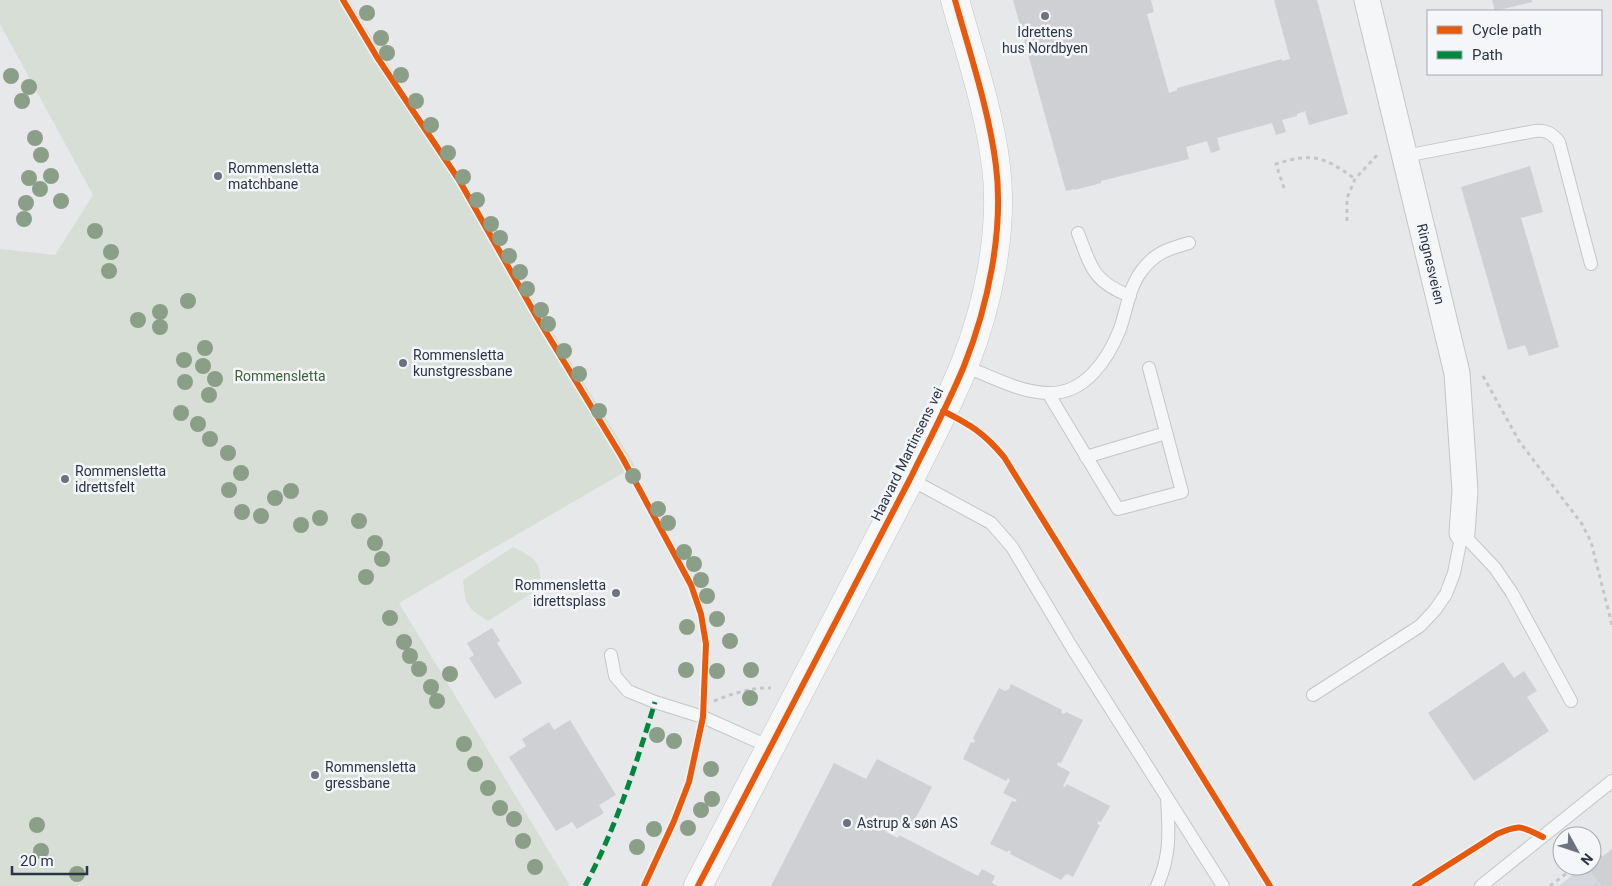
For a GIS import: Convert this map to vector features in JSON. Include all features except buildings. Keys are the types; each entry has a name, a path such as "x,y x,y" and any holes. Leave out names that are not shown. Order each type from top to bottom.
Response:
{"street":[{"name":"Haavard Martinsens vei","path":"698,886 910,479 964,366 984,303 991,270 996,230 998,194 996,167 991,132 956,0"},
{"name":"Ringnesveien","path":"1368,0 1457,372 1465,491 1462,533"}],"lane":[{"path":"1403,147 1544,130 1552,134 1558,142 1591,264"},
{"path":"1078,233 1091,266 1100,280 1113,289 1130,296"},
{"path":"964,366 1011,384 1048,393 1061,392 1085,381 1097,370 1108,354 1120,329 1133,284 1142,270 1152,258 1163,251 1188,243"},
{"path":"1048,393 1118,509 1182,492 1149,368"},
{"path":"1086,456 1166,432"},
{"path":"910,479 991,523 1012,547 1071,646 1223,886"},
{"path":"1313,695 1420,626 1435,610 1446,594 1454,573 1462,533"},
{"path":"1462,533 1494,568 1512,593 1571,701"},
{"path":"611,655 616,676 628,691 655,702 704,711 770,747"},
{"path":"1482,886 1612,781"},
{"path":"1157,886 1166,864 1169,842 1167,798"}],"path":[{"path":"1347,221 1347,198 1355,179 1372,158 1403,147"},
{"path":"1284,188 1276,164 1305,156 1322,159 1355,179"},
{"path":"1480,369 1519,442 1571,510 1591,542 1612,625"},
{"path":"704,711 736,693 761,688 775,688 797,695"},
{"path":"1550,886 1563,876"}],"shaded area":[{"path":"1572,876 1597,876 1605,886 1559,886"}],"green space":[{"name":"Rommensletta","path":"0,0 349,0 635,466 399,603 570,886 0,886 0,249 55,255 93,195 0,24"},
{"path":"513,547 535,561 538,566 541,587 488,621 468,605 463,580"}],"railway":[{"path":"1596,886 1600,883"}],"marked path":[{"path":"585,886 616,819 633,773 655,702"}],"cycle path":[{"path":"343,0 377,57 459,180 538,319 622,457 691,585 701,614 706,644 703,717 689,782 674,821 644,886"},
{"path":"698,886 910,479 951,395 973,343 992,268 996,242 998,191 993,145 984,103 955,0"},
{"path":"943,411 976,430 1004,457 1270,886"},
{"path":"1415,886 1497,834 1520,828 1530,830 1543,837"}],"place":[{"name":"Idrettens hus Nordbyen","path":"1045,16"},
{"name":"Rommensletta matchbane","path":"218,176"},
{"name":"Rommensletta kunstgressbane","path":"403,363"},
{"name":"Rommensletta idrettsfelt","path":"65,479"},
{"name":"Rommensletta idrettsplass","path":"616,593"},
{"name":"Rommensletta gressbane","path":"315,775"},
{"name":"Astrup & søn AS","path":"847,823"}]}
